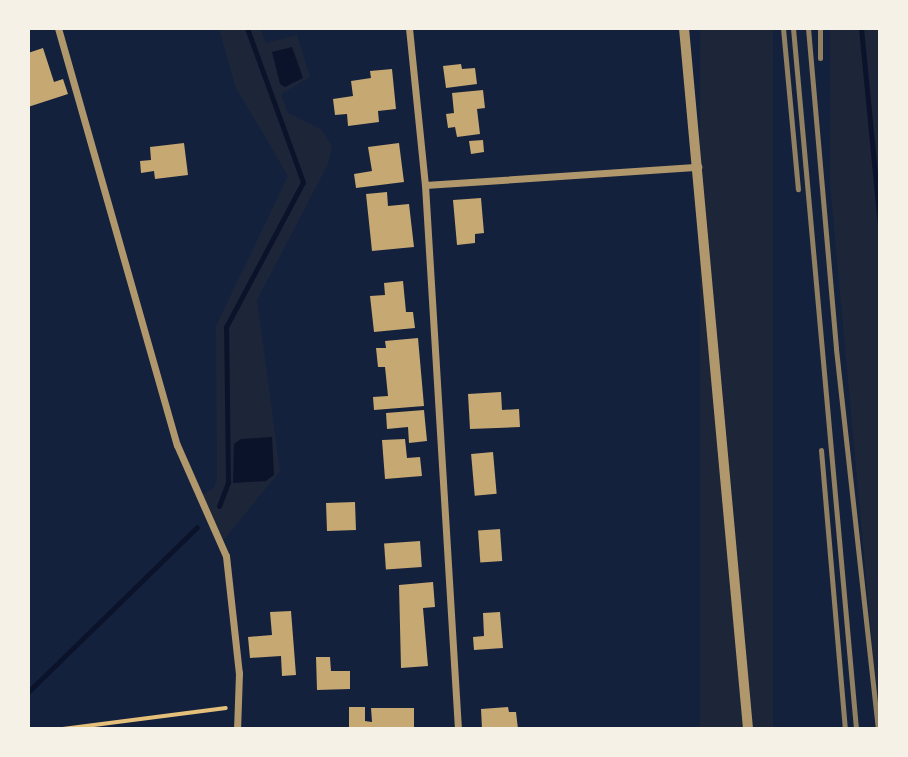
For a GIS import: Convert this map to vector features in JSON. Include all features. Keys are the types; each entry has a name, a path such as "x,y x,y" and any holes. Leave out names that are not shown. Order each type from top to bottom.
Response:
{"street":[{"path":"58,28 177,446 226,556 239,707 237,729"},
{"path":"409,28 425,185 458,729"},
{"path":"684,28 748,729"},
{"path":"425,185 698,167"}],"path":[{"path":"63,729 239,707"}],"shaded area":[{"path":"219,28 260,28 266,43 297,35 310,77 281,94 288,113 322,130 332,147 328,164 257,300 280,471 222,542 199,496 214,488 217,480 216,326 288,176 235,86"},
{"path":"700,28 773,28 773,729 700,729"},
{"path":"830,28 880,28 880,729 830,183"},
{"path":"292,47 303,78 285,87 280,84 272,52"},
{"path":"272,437 274,475 266,481 233,483 234,444 241,439"}],"building":[{"path":"43,48 54,82 63,79 68,94 28,107 28,53"},
{"path":"461,64 462,69 475,68 477,84 446,88 443,66"},
{"path":"392,69 396,109 378,111 379,122 348,126 347,114 335,115 333,99 353,96 351,81 371,78 370,71"},
{"path":"483,90 485,108 477,109 480,134 457,137 455,127 448,128 446,114 454,113 452,93"},
{"path":"483,140 484,152 471,154 469,141"},
{"path":"184,143 188,175 155,179 154,171 141,173 140,161 151,160 150,147"},
{"path":"399,143 404,182 356,188 354,174 372,171 368,147"},
{"path":"387,192 388,206 409,204 414,247 372,251 366,194"},
{"path":"481,198 484,233 475,234 475,243 457,245 453,200"},
{"path":"403,281 406,312 413,312 415,328 374,332 370,296 385,295 384,283"},
{"path":"418,338 424,406 374,410 373,397 388,396 385,367 378,367 376,348 386,348 385,341"},
{"path":"501,392 502,410 519,409 520,427 470,429 468,394"},
{"path":"424,410 427,441 409,443 408,427 387,429 386,413"},
{"path":"405,439 407,458 420,457 422,476 385,479 382,440"},
{"path":"493,452 497,494 475,496 471,454"},
{"path":"355,502 356,530 327,531 326,503"},
{"path":"500,529 502,561 480,562 478,531"},
{"path":"420,541 422,567 386,569 384,544"},
{"path":"433,582 435,607 423,608 428,666 401,668 399,585"},
{"path":"291,611 296,675 282,676 281,656 250,658 248,637 272,635 270,612"},
{"path":"500,612 503,648 474,650 473,637 484,636 483,613"},
{"path":"316,657 330,657 331,671 350,671 350,689 317,690"},
{"path":"349,707 365,707 365,721 372,722 371,708 414,708 414,729 349,729"},
{"path":"508,707 509,712 516,712 518,729 482,729 481,709"}],"waterway":[{"path":"219,506 228,482 226,327 303,182 247,28"},
{"path":"861,28 880,225"},
{"path":"28,692 197,527"}],"railway":[{"path":"783,28 798,189"},
{"path":"793,28 856,729"},
{"path":"808,28 836,349 878,729"},
{"path":"820,28 820,58"},
{"path":"821,450 845,729"}]}
